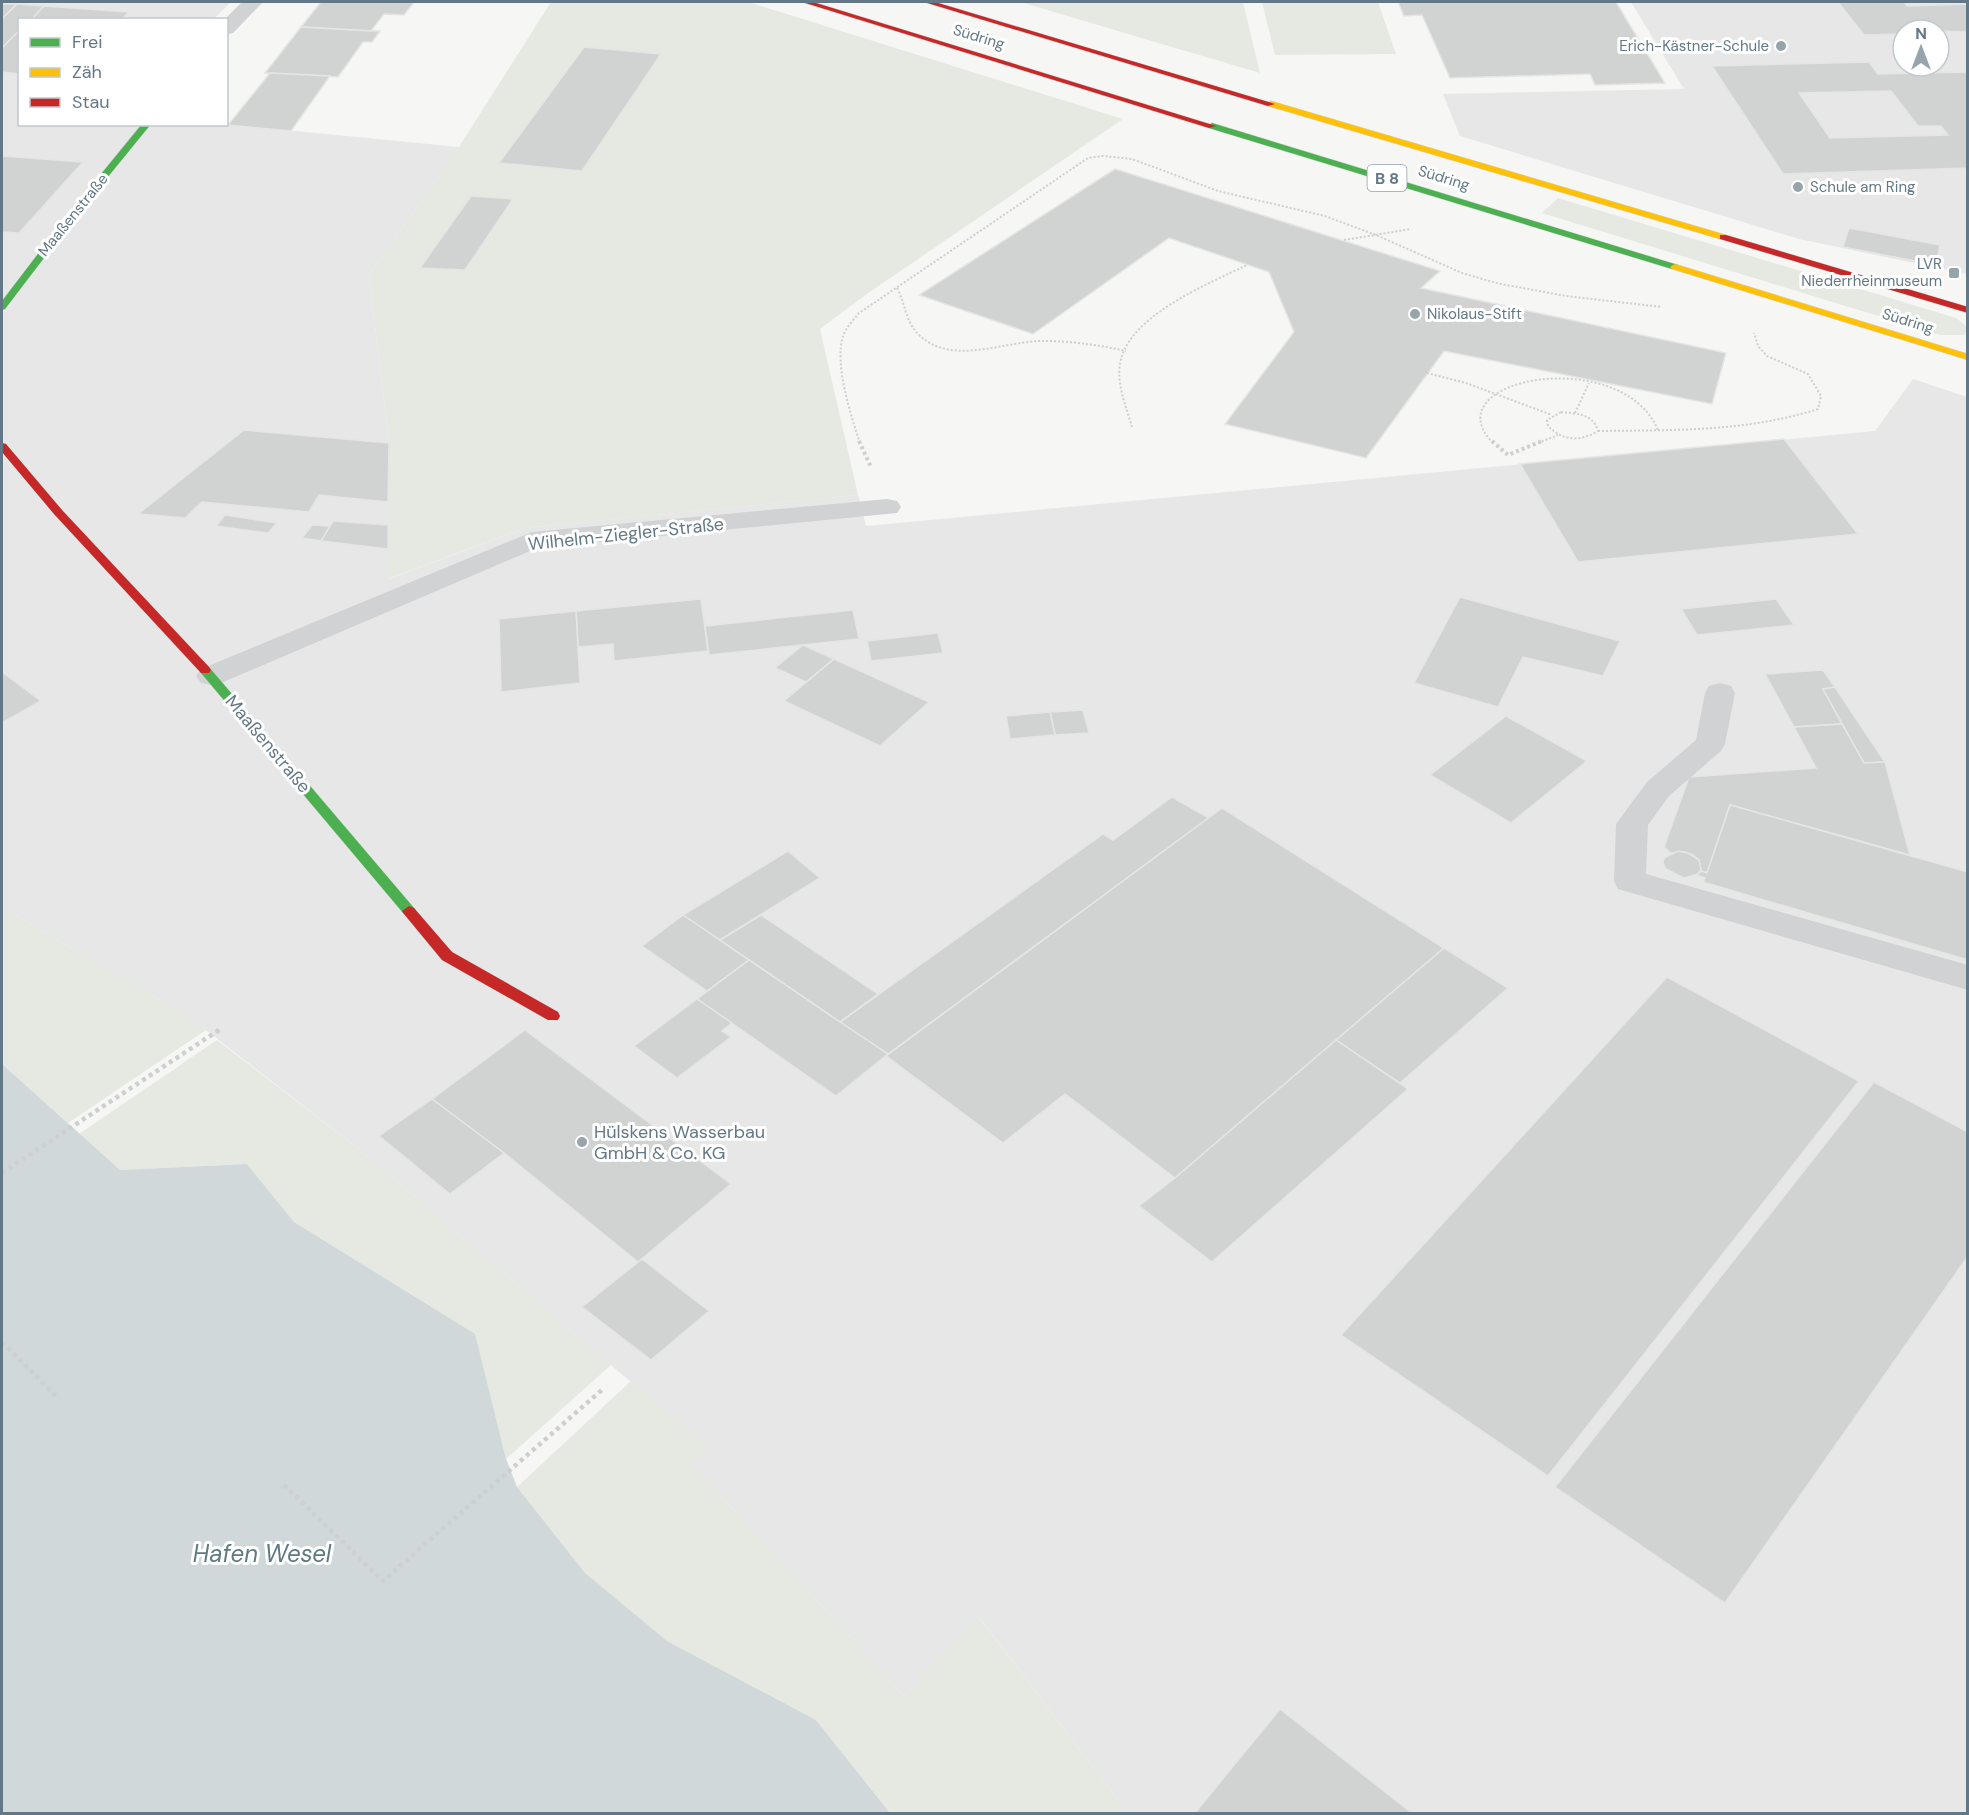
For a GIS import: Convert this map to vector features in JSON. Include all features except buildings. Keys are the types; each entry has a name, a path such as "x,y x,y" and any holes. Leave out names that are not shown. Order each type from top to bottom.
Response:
{"main road":[{"name":"Südring","path":"806,2 1968,357"},
{"name":"Südring","path":"928,2 1968,310"},
{"name":"Maaßenstraße","path":"2,307 73,214 145,126"},
{"name":"Maaßenstraße","path":"2,446 58,512 211,676 447,956 553,1016"}],"street":[{"path":"228,27 253,2"},
{"name":"Wilhelm-Ziegler-Straße","path":"211,676 532,540 887,507"},
{"path":"1720,693 1710,744 1658,789 1632,824 1630,881 1968,978"}],"path":[{"path":"874,471 867,462 855,432 842,363 841,343 846,329 859,314 1088,158 1100,155 1120,155 1202,185 1249,199 1293,207 1376,236 1472,277 1519,288 1668,308"},
{"path":"1344,240 1412,229"},
{"path":"1132,427 1121,388 1121,359 1135,335 1159,313 1193,292 1248,265"},
{"path":"897,288 903,297 909,323 921,336 939,347 979,351 1032,341 1069,341 1126,351"},
{"path":"1598,431 1596,423 1586,416 1575,413 1561,412 1547,420 1548,426 1558,435 1578,440 1590,437 1598,431 1751,424 1800,416 1818,409 1821,396 1808,374 1767,356 1758,346 1756,334 1750,331"},
{"path":"1427,373 1496,393 1552,416"},
{"path":"1558,435 1509,455 1490,440 1481,425 1481,412 1487,400 1496,393 1518,383 1560,378 1589,383 1624,394 1652,416 1658,430"},
{"path":"1575,413 1589,383"},
{"path":"2,1173 219,1030"},
{"path":"2,1342 56,1396"},
{"path":"284,1485 383,1581 603,1389"}],"shaded area":[{"path":"2,2 231,2 215,18 18,18 18,126 228,124 459,147 369,275 389,443 389,579 525,528 858,495 866,526 1875,431 1913,379 1967,397 1967,1813 1128,1813 979,1617 904,1696 689,1461 710,1450 360,1150 206,1030 188,1017 2,907"},
{"path":"551,2 748,2 1123,119 864,296 820,329 858,495 525,528 388,579 389,443 369,275 459,147"},
{"path":"1020,2 1243,2 1260,73"},
{"path":"1262,2 1378,2 1396,54 1275,55"},
{"name":"Schule am Ring","path":"1631,2 1967,2 1967,274 1799,239 1460,136 1443,94 1684,89"},
{"path":"1558,198 1956,318 1965,325 1967,330 1964,335 1940,335 1542,213"},
{"path":"2,907 188,1017 206,1030 68,1123 2,1064"},
{"path":"217,1040 360,1150 611,1365 506,1459 474,1334 294,1222 247,1164 120,1170 79,1134"},
{"path":"631,1381 711,1450 690,1462 904,1696 978,1616 1128,1813 890,1813 816,1720 667,1641 585,1574 517,1487"}],"water":[{"name":"Hafen Wesel","path":"2,1064 120,1170 247,1164 294,1222 475,1334 506,1459 517,1487 585,1573 667,1641 816,1720 890,1813 2,1813"}],"traffic: fast":[{"path":"2,307 73,214 145,126"},
{"path":"1212,126 1675,267"},
{"path":"205,670 409,911"}],"traffic: slow":[{"path":"1271,104 1723,237"},
{"path":"1675,267 1968,357"}],"traffic: jam":[{"path":"806,2 1212,126"},
{"path":"928,2 1271,104"},
{"path":"1723,237 1968,310"},
{"path":"2,446 58,512 205,670"},
{"path":"409,911 447,956 553,1016"}],"place":[{"name":"Erich-Kästner-Schule","path":"1781,46"},
{"name":"Schule am Ring","path":"1798,187"},
{"name":"LVR Niederrheinmuseum","path":"1954,273"},
{"name":"Nikolaus-Stift","path":"1415,314"},
{"name":"Hülskens Wasserbau GmbH & Co. KG","path":"582,1142"}]}
